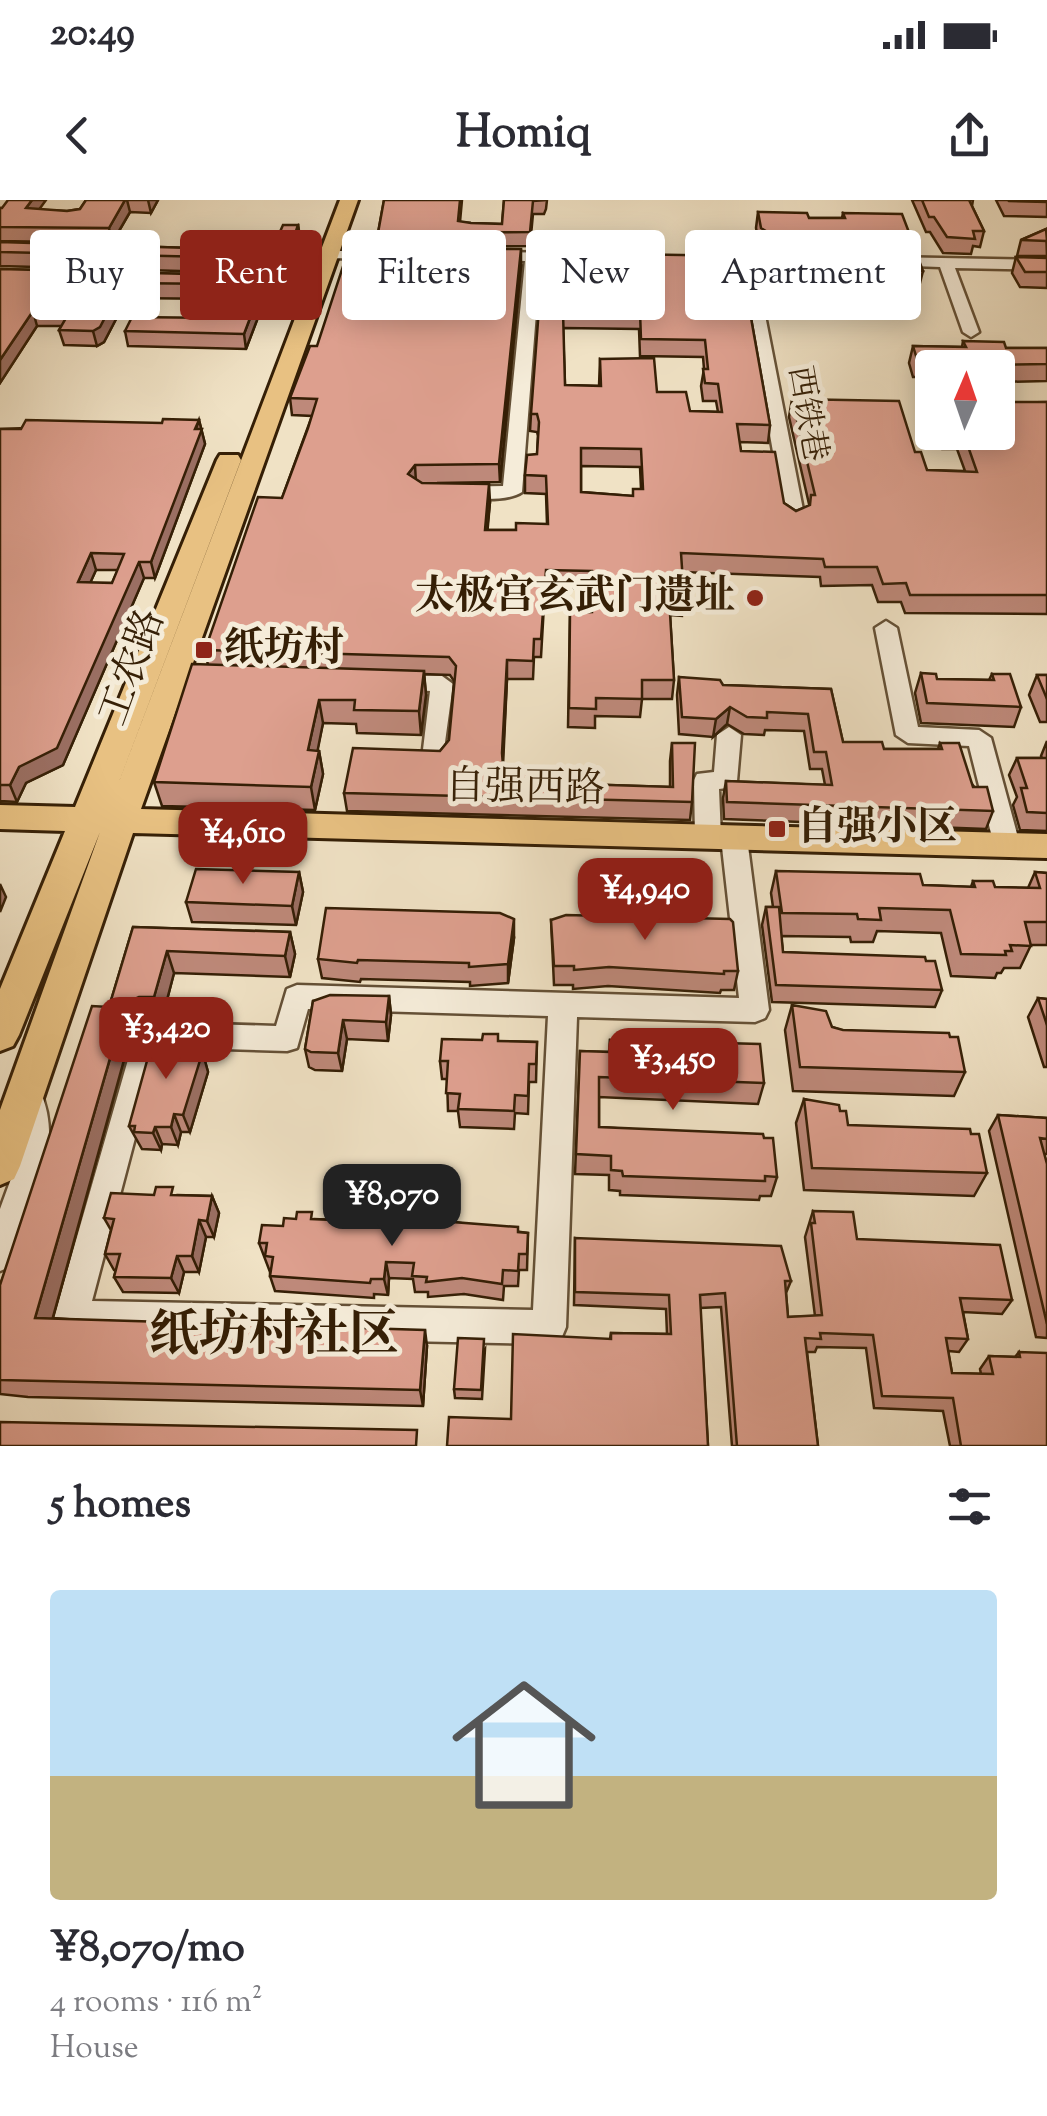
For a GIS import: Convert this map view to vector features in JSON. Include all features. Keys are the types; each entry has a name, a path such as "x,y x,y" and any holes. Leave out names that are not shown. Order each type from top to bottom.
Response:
{"main road":[{"name":"工农路","path":"322,231 332,200"},
{"name":"工农路","path":"322,246 349,200"},
{"name":"工农路","path":"0,1166 28,1085 101,829 291,320"},
{"name":"工农路","path":"0,1035 101,829 182,678 294,320"},
{"name":"自强西路","path":"0,817 101,829"},
{"name":"自强西路","path":"0,834 101,829 1047,846"},
{"name":"自强西路","path":"726,843 1047,862"}],"street":[{"path":"921,263 1047,265"},
{"path":"946,263 971,332"},
{"path":"441,491 512,492 527,320"},
{"name":"西铁巷","path":"758,320 795,520"},
{"path":"886,628 908,735 978,738 1007,845"},
{"path":"366,682 442,684 434,758"},
{"path":"563,1005 549,1326 70,1317 148,1034 288,1039 296,998 754,1010 726,843 706,780 725,781 729,735"},
{"path":"0,1255 34,1157 28,1085"}],"building":[{"path":"8,200 32,200 26,208 67,211 80,209 86,200 125,200 109,228 0,227 0,208"},
{"path":"384,200 460,200 458,221 502,224 504,200 545,200 533,201 530,230 526,232 379,230"},
{"path":"922,200 969,200 984,231 973,231 975,239 947,237 934,217 929,217"},
{"path":"758,212 807,213 809,218 845,218 843,213 902,214 908,230 764,230"},
{"path":"283,225 298,225 296,230 281,230"},
{"path":"1046,229 1047,241 1021,240"},
{"path":"0,242 30,243 30,253 0,252"},
{"path":"160,247 180,248 180,256 160,256"},
{"path":"506,249 521,249 499,464 415,465 408,474 422,483 489,484 485,530 516,530 516,523 548,524 546,476 525,475 527,455 537,454 539,422 537,414 531,414 538,320 563,320 565,385 601,386 600,359 654,358 657,392 686,392 690,411 722,412 718,384 705,383 705,340 641,339 640,320 665,320 665,255 685,255 685,320 751,320 770,425 737,424 741,451 775,452 784,503 796,511 810,505 811,495 815,495 792,399 899,401 915,452 921,452 927,470 977,472 969,450 1015,450 1015,402 1047,402 1047,595 910,595 906,583 883,584 877,567 825,567 823,559 681,553 684,597 669,597 674,680 642,680 642,699 596,698 596,709 569,708 570,613 592,612 592,571 546,570 541,639 534,639 533,661 507,660 503,766 528,768 546,775 546,783 673,787 672,743 695,743 692,802 344,793 353,748 440,751 449,740 456,666 449,657 205,650 258,497 282,498 308,428 317,399 290,398 310,346 317,346 342,269 342,320 506,320","holes":["581,448 641,449 643,489 633,489 633,496 581,492"]},
{"path":"1016,257 1047,258 1047,272 1025,272"},
{"path":"0,269 30,270 30,315 0,360"},
{"path":"160,273 180,274 180,284 160,283"},
{"path":"65,320 104,320 93,331 59,330"},
{"path":"130,320 249,320 244,334 125,331"},
{"path":"963,341 1004,342 1006,348 1047,348 1047,364 1015,364 1015,350 915,352 913,346 966,347"},
{"path":"163,419 199,420 195,429 202,429 151,562 139,562 57,748 19,767 10,785 0,785 0,429 21,429 26,420 162,423","holes":["91,553 124,554 112,583 78,582"]},
{"path":"192,664 424,671 419,711 354,710 355,700 319,700 308,750 319,751 311,787 154,782"},
{"path":"921,673 936,674 937,679 994,680 992,674 1010,674 1021,707 927,703"},
{"path":"1037,675 1047,675 1047,699"},
{"path":"679,677 720,680 723,685 831,689 843,742 882,742 884,749 942,749 940,743 959,743 973,787 987,787 993,811 727,802 726,781 832,785 826,752 814,752 808,714 767,712 767,718 747,717 730,707 716,719 682,717"},
{"path":"1017,758 1047,758 1047,813 1027,812 1021,788 1027,788"},
{"path":"196,869 299,872 292,906 186,902"},
{"path":"776,871 920,874 923,885 975,887 973,881 993,881 995,887 1040,888 1035,872 1047,873 1047,922 1025,922 1031,946 1010,945 1012,951 1005,951 1006,955 961,954 950,910 879,908 881,920 858,919 857,914 782,913"},
{"path":"766,907 779,907 783,952 925,957 926,961 935,961 942,990 776,985"},
{"path":"326,908 500,913 514,919 508,964 469,967 469,963 318,959"},
{"path":"566,915 730,919 738,971 724,974 609,967 574,970 574,966 554,966 551,920"},
{"path":"133,927 290,932 285,956 167,951 154,997 139,997 126,1003 35,1318 425,1330 420,1390 0,1380 0,1285 92,1006 109,1007"},
{"path":"330,995 389,996 386,1022 343,1020 338,1053 311,1052 305,1049 313,1001"},
{"path":"1038,998 1047,999 1047,1025"},
{"path":"792,1005 826,1011 832,1027 843,1030 949,1033 950,1037 958,1037 965,1072 800,1067"},
{"path":"155,1032 190,1034 188,1042 200,1043 198,1054 202,1054 183,1115 174,1114 171,1127 155,1127 153,1133 134,1132 135,1126 129,1126"},
{"path":"483,1034 498,1034 498,1041 537,1042 536,1064 529,1064 528,1096 515,1095 514,1111 458,1109 460,1094 446,1093 448,1061 440,1061 442,1039 482,1040"},
{"path":"610,1040 760,1044 764,1083 599,1077 599,1127 763,1134 764,1138 773,1138 777,1177 765,1176 765,1181 623,1176 622,1171 611,1170 611,1156 576,1154 580,1051 610,1052"},
{"path":"804,1099 839,1105 840,1111 846,1111 848,1125 970,1129 971,1134 979,1134 987,1173 812,1168"},
{"path":"998,1115 1047,1118 1047,1139 1040,1138 1047,1164 1047,1324"},
{"path":"156,1187 173,1187 171,1195 212,1196 207,1221 199,1220 192,1256 177,1256 171,1278 114,1277 120,1254 105,1254 114,1219 104,1218 111,1193 154,1195"},
{"path":"813,1211 853,1212 857,1239 1000,1245 1012,1300 960,1298 968,1339 946,1338 952,1373 993,1374 989,1356 1047,1353 1047,1446 961,1446 953,1398 882,1396 873,1335 820,1333 821,1339 805,1338 818,1446 737,1446 725,1293 700,1295 708,1446 447,1446 449,1417 511,1419 513,1334 611,1339 611,1333 671,1334 669,1295 575,1292 575,1238 781,1246 791,1281 785,1281 788,1317 822,1315 811,1223 815,1223"},
{"path":"297,1212 312,1212 311,1219 405,1223 438,1223 439,1213 453,1213 453,1222 518,1227 518,1232 528,1233 527,1254 519,1254 518,1271 503,1270 502,1284 462,1278 426,1282 427,1277 412,1276 414,1263 386,1262 384,1279 371,1279 370,1283 270,1276 273,1257 265,1256 267,1243 259,1243 262,1225 283,1226 284,1218 296,1219"},
{"path":"458,1338 484,1339 481,1390 454,1389"},
{"path":"0,1422 417,1430 416,1446 0,1446"}],"place":[{"name":"太极宫玄武门遗址","path":"755,598"},
{"name":"纸坊村","path":"204,650"},
{"name":"自强小区","path":"777,829"}],"district":[{"name":"纸坊村社区","path":"274,1338"}]}
